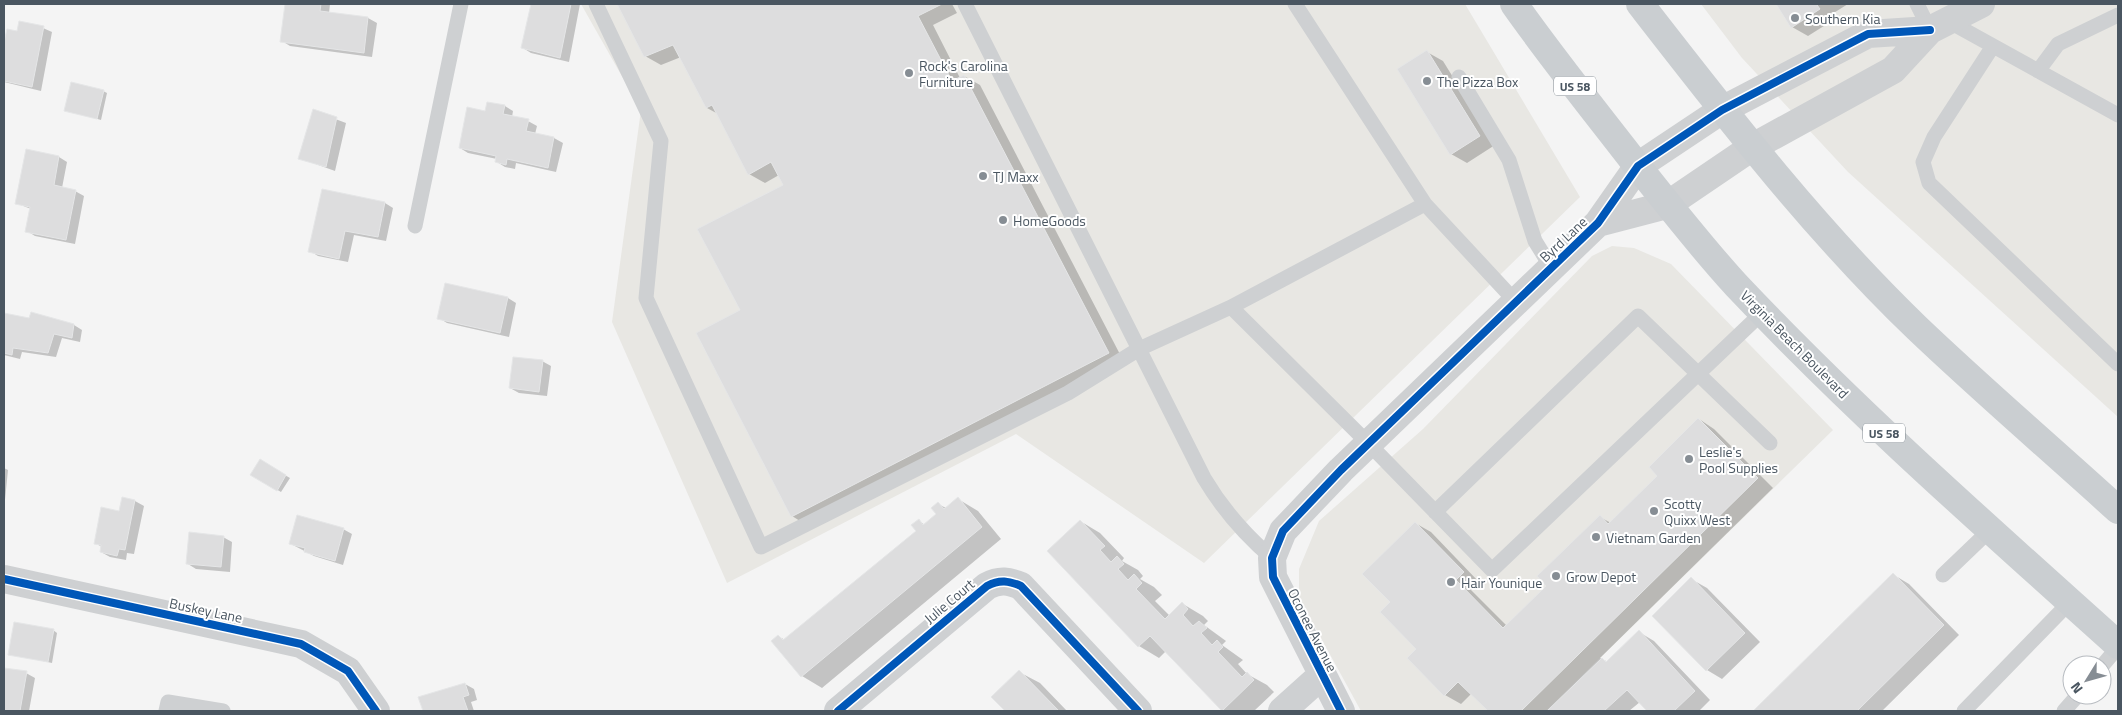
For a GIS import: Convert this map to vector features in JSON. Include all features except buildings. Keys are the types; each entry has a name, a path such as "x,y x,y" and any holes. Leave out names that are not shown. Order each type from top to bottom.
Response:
{"main road":[{"name":"Virginia Beach Boulevard","path":"1514,4 1548,53 1667,205 1763,312 1833,384 2118,646"},
{"path":"1640,4 1751,148 1841,249 1916,328 2118,510"}],"street":[{"name":"Byrd Lane","path":"1598,223 1667,205 1751,148 1892,70 1939,26 1981,4"},
{"name":"Byrd Lane","path":"1272,558 1275,545 1283,531 1369,444 1598,223 1638,166 1722,110 1868,34 1939,26"},
{"name":"Oconee Avenue","path":"1272,558 1276,585 1341,711"},
{"name":"Buskey Lane","path":"4,579 300,644 348,671 376,711"},
{"name":"Julie Court","path":"838,711 987,586 995,582 1008,580 1021,586 1138,711"},
{"path":"1282,711 1322,675"}],"lane":[{"path":"415,226 461,4"},
{"path":"596,4 661,141 646,298 761,547 1068,394 1138,349 1231,307 1426,204"},
{"path":"965,4 1204,478 1221,505 1246,536 1272,558"},
{"path":"1295,4 1426,204 1516,302"},
{"path":"1917,4 1939,26 1993,46 2118,115"},
{"path":"2038,71 2058,44 2118,15"},
{"path":"1993,46 1934,137 1923,162 1929,183 2118,364"},
{"path":"1459,76 1509,160 1535,241 1551,267"},
{"path":"1231,307 1492,570 1763,312"},
{"path":"1435,512 1638,316 1770,443"},
{"path":"1943,576 1990,530"},
{"path":"1964,711 2070,602"},
{"path":"166,711 168,702 223,711"}],"shaded area":[{"path":"581,4 1465,4 1580,197 1204,563 1016,434 727,583 612,322 641,110"},
{"path":"1701,4 2118,4 2118,417 1848,172 1742,58"},
{"path":"1612,246 1634,248 1671,264 1833,430 1546,711 1361,711 1299,598 1299,569 1319,521 1423,429 1592,256"}],"cycle path":[{"path":"1341,711 1273,577 1272,558 1283,531 1341,470 1598,223 1638,166 1722,110 1868,34 1930,30"},
{"path":"4,579 301,644 348,671 376,711"},
{"path":"838,711 987,586 996,582 1012,583 1021,586 1138,711"}],"place":[{"name":"Southern Kia","path":"1795,18"},
{"name":"Rock's Carolina Furniture","path":"909,73"},
{"name":"The Pizza Box","path":"1427,81"},
{"name":"TJ Maxx","path":"983,176"},
{"name":"HomeGoods","path":"1003,220"},
{"name":"Leslie's Pool Supplies","path":"1689,459"},
{"name":"Scotty Quixx West","path":"1654,511"},
{"name":"Vietnam Garden","path":"1596,537"},
{"name":"Grow Depot","path":"1556,576"},
{"name":"Hair Younique","path":"1451,582"}]}
